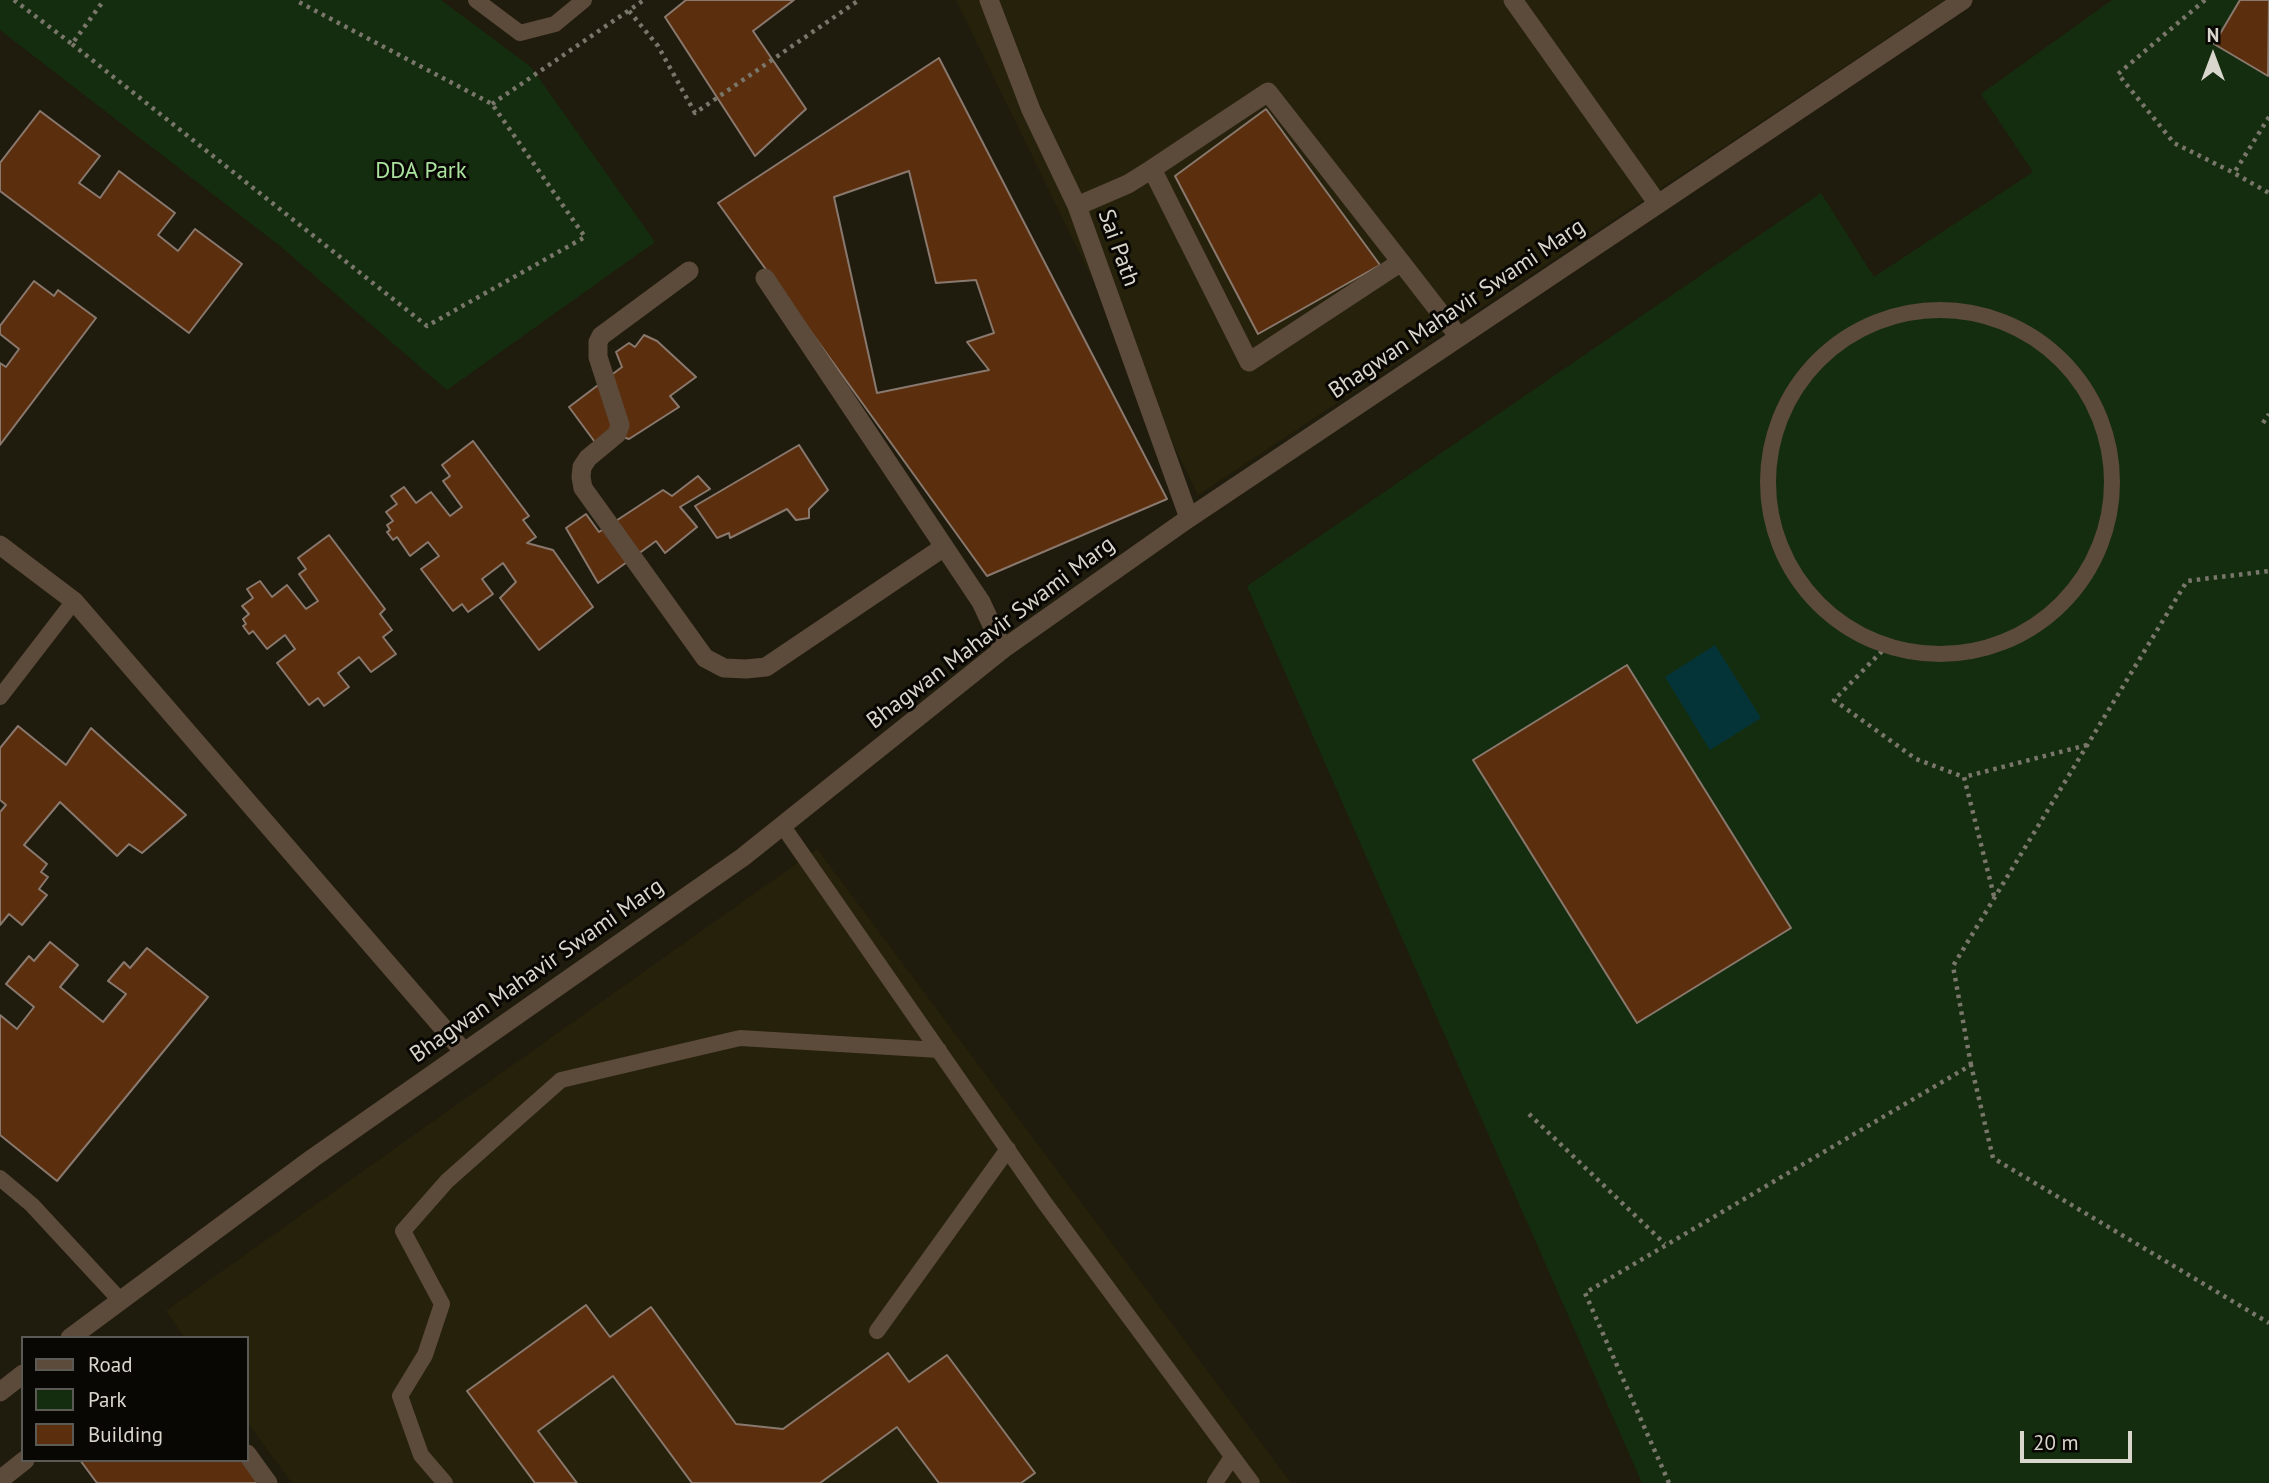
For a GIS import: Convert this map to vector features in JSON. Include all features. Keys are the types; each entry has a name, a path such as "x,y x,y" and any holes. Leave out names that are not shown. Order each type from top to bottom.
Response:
{"street":[{"name":"Sai Path","path":"989,0 1031,110 1077,206 1189,518"},
{"path":"1513,0 1658,204"},
{"name":"Bhagwan Mahavir Swami Marg","path":"73,1336 313,1158 743,857 1003,649 1189,518 1964,0"},
{"path":"1077,206 1128,184 1268,92 1459,337"},
{"path":"1152,169 1249,362 1401,262"},
{"path":"689,271 601,336 598,342 598,357 620,425 617,434 588,457 582,467 581,477 583,488 705,659 724,668 766,667 944,547"},
{"path":"765,278 981,602 1003,649"},
{"path":"0,545 74,601 464,1052"},
{"path":"0,1392 21,1376"},
{"path":"248,1455 268,1483"},
{"path":"0,1480 22,1462"}],"lane":[{"path":"476,0 520,33 555,24 584,0"},
{"path":"1924,311 1958,311 1991,318 2022,331 2041,343 2066,365 2092,402 2101,423 2111,466 2111,500 2104,533 2085,573 2072,591 2029,628 1988,646 1955,652 1923,652 1888,645 1857,632 1830,613 1806,589 1787,561 1775,530 1768,497 1768,474 1775,431 1790,398 1808,372 1832,349 1860,330 1881,321 1924,311"},
{"path":"0,697 74,601"},
{"path":"782,825 1008,1149 1252,1483"},
{"path":"445,1483 421,1455 401,1396 425,1354 442,1304 403,1231 447,1181 561,1080 740,1038 939,1050"},
{"path":"877,1331 1008,1149"},
{"path":"0,1178 47,1221 120,1300"},
{"path":"1215,1483 1232,1457"}],"path":[{"path":"15,0 427,326 585,237 492,104 295,0"},
{"path":"72,44 104,0"},
{"path":"492,104 537,76 644,0"},
{"path":"629,11 658,46 695,113 859,0"},
{"path":"2205,0 2118,74 2174,143 2269,193"},
{"path":"2234,173 2269,117"},
{"path":"2263,423 2269,414"},
{"path":"2269,571 2187,581 1952,966 1993,1158 2269,1323"},
{"path":"1888,645 1834,700 1916,759 1964,777 2088,745"},
{"path":"1964,777 1994,897"},
{"path":"1669,1483 1585,1293 1971,1065"},
{"path":"1529,1114 1665,1244"}],"shaded area":[{"path":"956,0 1945,0 1198,495"},
{"path":"817,849 1291,1483 292,1483 248,1423 248,1336 184,1336 166,1311"}],"green space":[{"name":"DDA Park","path":"0,0 441,0 531,67 655,242 447,390 280,246 0,30"},
{"path":"2112,0 2269,0 2269,1483 1642,1483 1247,586 1821,193 1874,277 2033,172 1981,94"}],"water":[{"path":"1715,645 1761,718 1710,750 1665,677"}],"building":[{"path":"686,0 794,0 753,31 806,109 755,156 665,17"},
{"path":"2240,0 2269,0 2268,76 2214,44"},
{"path":"939,58 1167,499 987,576 718,203"},
{"path":"1266,109 1380,265 1258,334 1175,176"},
{"path":"40,111 100,156 79,183 100,198 119,171 175,213 158,235 178,251 195,229 242,264 189,333 0,191 0,163"},
{"path":"909,171 936,283 976,280 994,333 967,342 989,370 877,393 834,197"},
{"path":"34,281 54,296 58,290 96,318 0,445 0,363 6,367 19,349 0,334 0,326"},
{"path":"644,335 657,341 696,377 670,396 679,407 629,439 623,437 603,453 569,407 622,367 616,352 629,343 635,347"},
{"path":"473,441 529,516 523,520 536,537 527,543 553,550 593,607 539,650 500,598 516,582 503,563 482,579 493,594 468,612 462,604 453,611 421,569 439,556 428,542 410,556 397,537 393,540 387,532 390,530 387,525 393,521 386,512 397,504 391,496 404,487 416,503 431,492 450,516 462,507 443,481 450,476 442,465"},
{"path":"799,445 828,490 809,509 809,518 796,520 787,509 730,538 729,533 717,538 695,506"},
{"path":"698,476 710,489 680,507 697,527 665,553 656,541 598,583 566,528 586,514 599,532 663,490 672,496"},
{"path":"329,535 385,609 380,614 392,630 383,637 396,654 371,672 359,657 338,673 349,687 324,706 318,698 309,705 277,663 295,649 285,635 267,649 253,631 249,634 243,626 246,624 243,619 249,614 242,606 253,598 247,589 260,581 272,597 287,585 306,609 318,601 299,574 306,569 298,558"},
{"path":"1627,665 1791,928 1637,1023 1473,760"},
{"path":"18,726 66,765 91,728 186,815 142,853 129,844 117,856 60,802 24,845 47,864 41,872 48,877 39,889 47,895 22,925 9,914 0,925 0,812 6,805 0,800 0,748"},
{"path":"50,942 78,965 60,987 103,1022 126,994 108,981 124,962 130,968 147,948 208,997 57,1181 0,1135 0,1015 17,1029 34,1007 6,984 29,956 34,961"},
{"path":"586,1305 610,1337 651,1307 736,1424 783,1429 888,1353 909,1382 947,1355 1035,1473 1021,1483 939,1483 897,1427 820,1483 692,1483 613,1376 538,1431 577,1483 535,1483 467,1391"},
{"path":"248,1461 261,1479 256,1483 97,1483 81,1462"}]}
